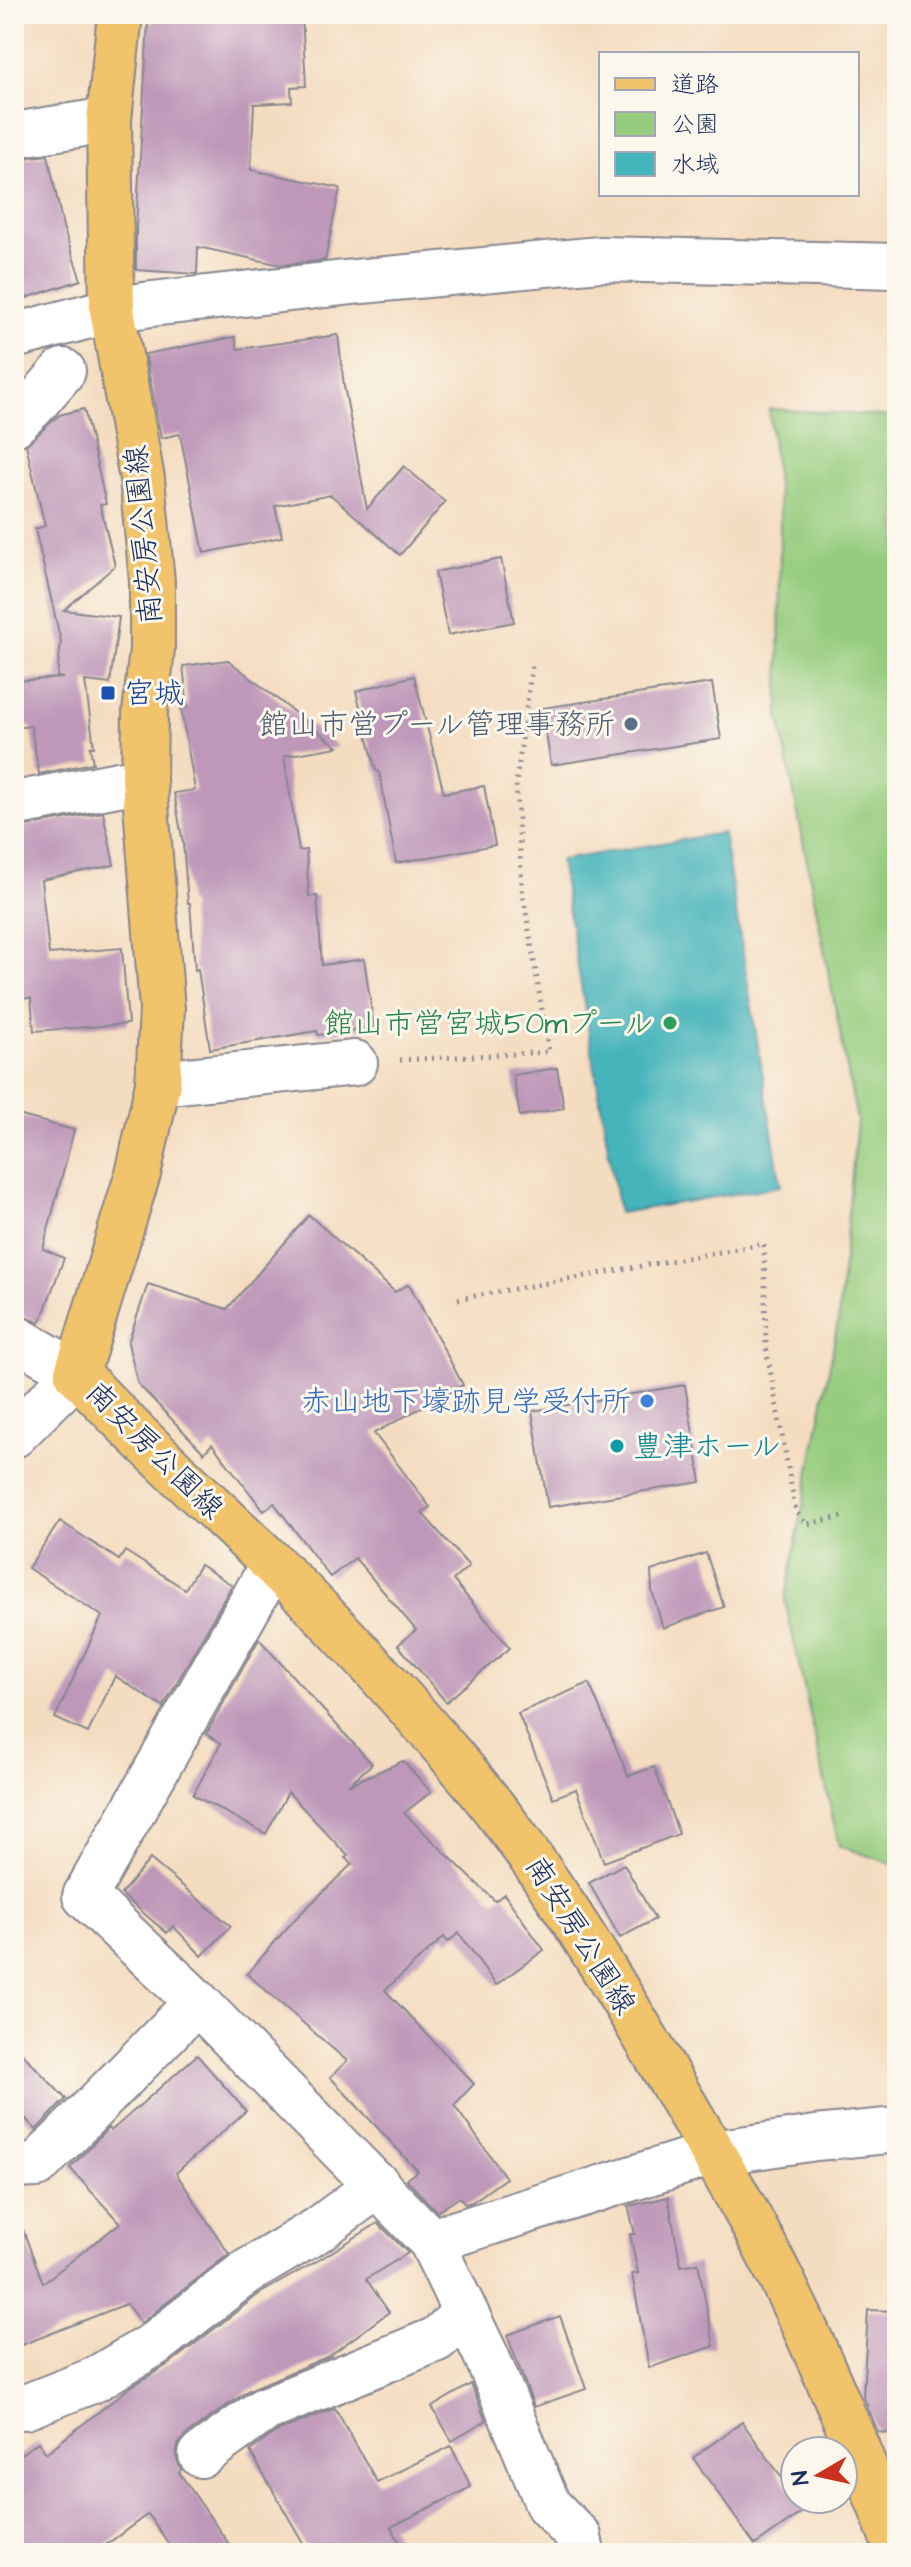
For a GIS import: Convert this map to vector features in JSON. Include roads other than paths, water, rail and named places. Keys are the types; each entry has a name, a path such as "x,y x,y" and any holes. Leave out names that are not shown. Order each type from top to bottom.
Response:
{"main road":[{"name":"南安房公園線","path":"120,14 109,120 112,310 142,479 152,581 152,649 145,713 144,779 162,1009 158,1083 139,1170 77,1373 132,1430 273,1564 450,1753 522,1842 597,1955 758,2233 884,2484 897,2550"}],"street":[{"path":"14,135 109,120"},
{"path":"14,336 112,310 282,289 600,259 897,266"},
{"path":"14,424 63,371"},
{"path":"14,804 144,779"},
{"path":"158,1083 355,1063"},
{"path":"14,1337 77,1373 14,1435"},
{"path":"273,1564 85,1896 197,2002 431,2241 486,2355 548,2505 579,2537 582,2553"},
{"path":"14,2166 37,2165 197,2002"},
{"path":"431,2241 713,2153 897,2130"},
{"path":"25,2407 94,2380 154,2344 245,2273 319,2229 378,2185"},
{"path":"201,2455 264,2410 437,2339 465,2313"}],"water":[{"name":"館山市営宮城50mプール","path":"723,833 781,1186 619,1213 560,860"}],"place":[{"name":"宮城","path":"108,693"},
{"name":"館山市営プール管理事務所","path":"631,724"},
{"name":"館山市営宮城50mプール","path":"670,1023"},
{"name":"赤山地下壕跡見学受付所","path":"647,1401"},
{"name":"豊津ホール","path":"617,1446"}]}
